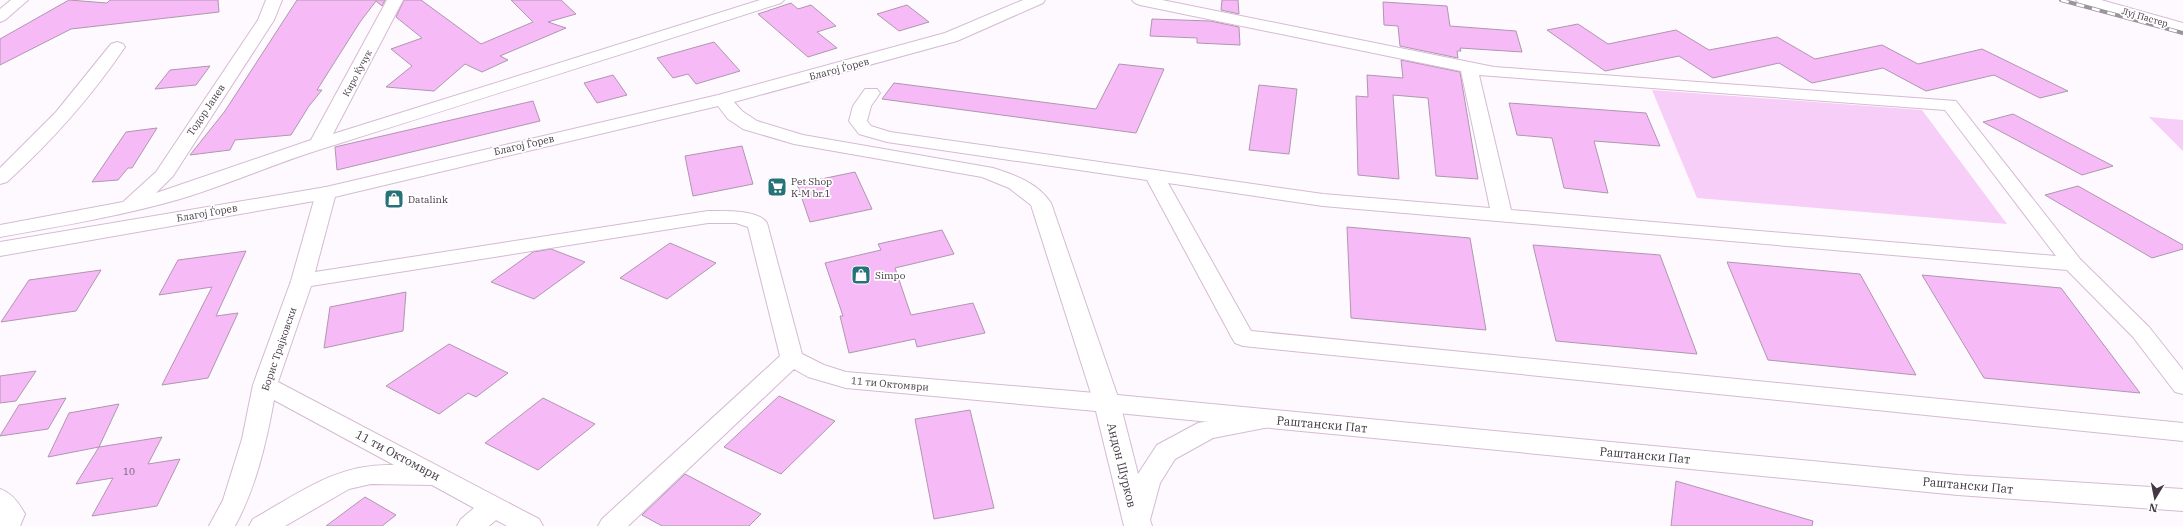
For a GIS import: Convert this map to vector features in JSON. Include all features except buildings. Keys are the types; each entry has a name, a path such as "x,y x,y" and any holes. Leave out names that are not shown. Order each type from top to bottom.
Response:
{"main road":[{"name":"Благој Ѓорев","path":"0,249 326,193 722,100 896,53 951,36 1037,0"},
{"name":"Андон Шурков","path":"722,100 734,114 750,125 801,140 986,172 1014,180 1026,188 1041,203 1107,404 1137,524"},
{"name":"Раштански Пат","path":"1107,404 1958,485 2183,500"},
{"path":"1137,524 1147,482 1166,452 1207,430 1271,419"}],"street":[{"path":"0,17 20,0"},
{"name":"Тодор Јанев","path":"124,208 148,190 162,176 266,20 274,0"},
{"name":"Киро Ќучук","path":"318,144 395,0"},
{"path":"0,231 124,208 175,194 318,144 451,104 776,0"},
{"path":"1140,0 1469,68 1528,75 1950,105 2073,264 2141,332 2183,386"},
{"name":"Луј Пастер","path":"2084,0 2183,28"},
{"path":"0,178 30,152 86,90 117,47"},
{"path":"1469,68 1502,216"},
{"path":"871,93 862,106 858,121 865,130 886,137 1155,177 1323,200 2073,264"},
{"path":"1155,177 1243,338 2183,432"},
{"name":"Борис Трајковски","path":"222,526 236,500 254,440 265,385 302,281 326,193"},
{"path":"302,281 708,217 737,217 757,223 792,358 611,526"},
{"name":"11 ти Октомври","path":"792,358 816,371 846,380 1107,404"},
{"name":"11 ти Октомври","path":"265,385 530,526"},
{"path":"262,526 342,481 371,474 440,477"},
{"path":"0,499 12,514 6,526"},
{"path":"470,526 494,507"}],"shaded area":[{"path":"1652,90 1922,110 2007,224 1697,198"},
{"path":"2149,117 2183,120 2183,151"}],"railway":[{"path":"2061,0 2183,33"}],"place":[{"name":"Pet Shop K-M br.1","path":"777,187"},
{"name":"Datalink","path":"394,199"},
{"name":"Simpo","path":"861,275"}]}
